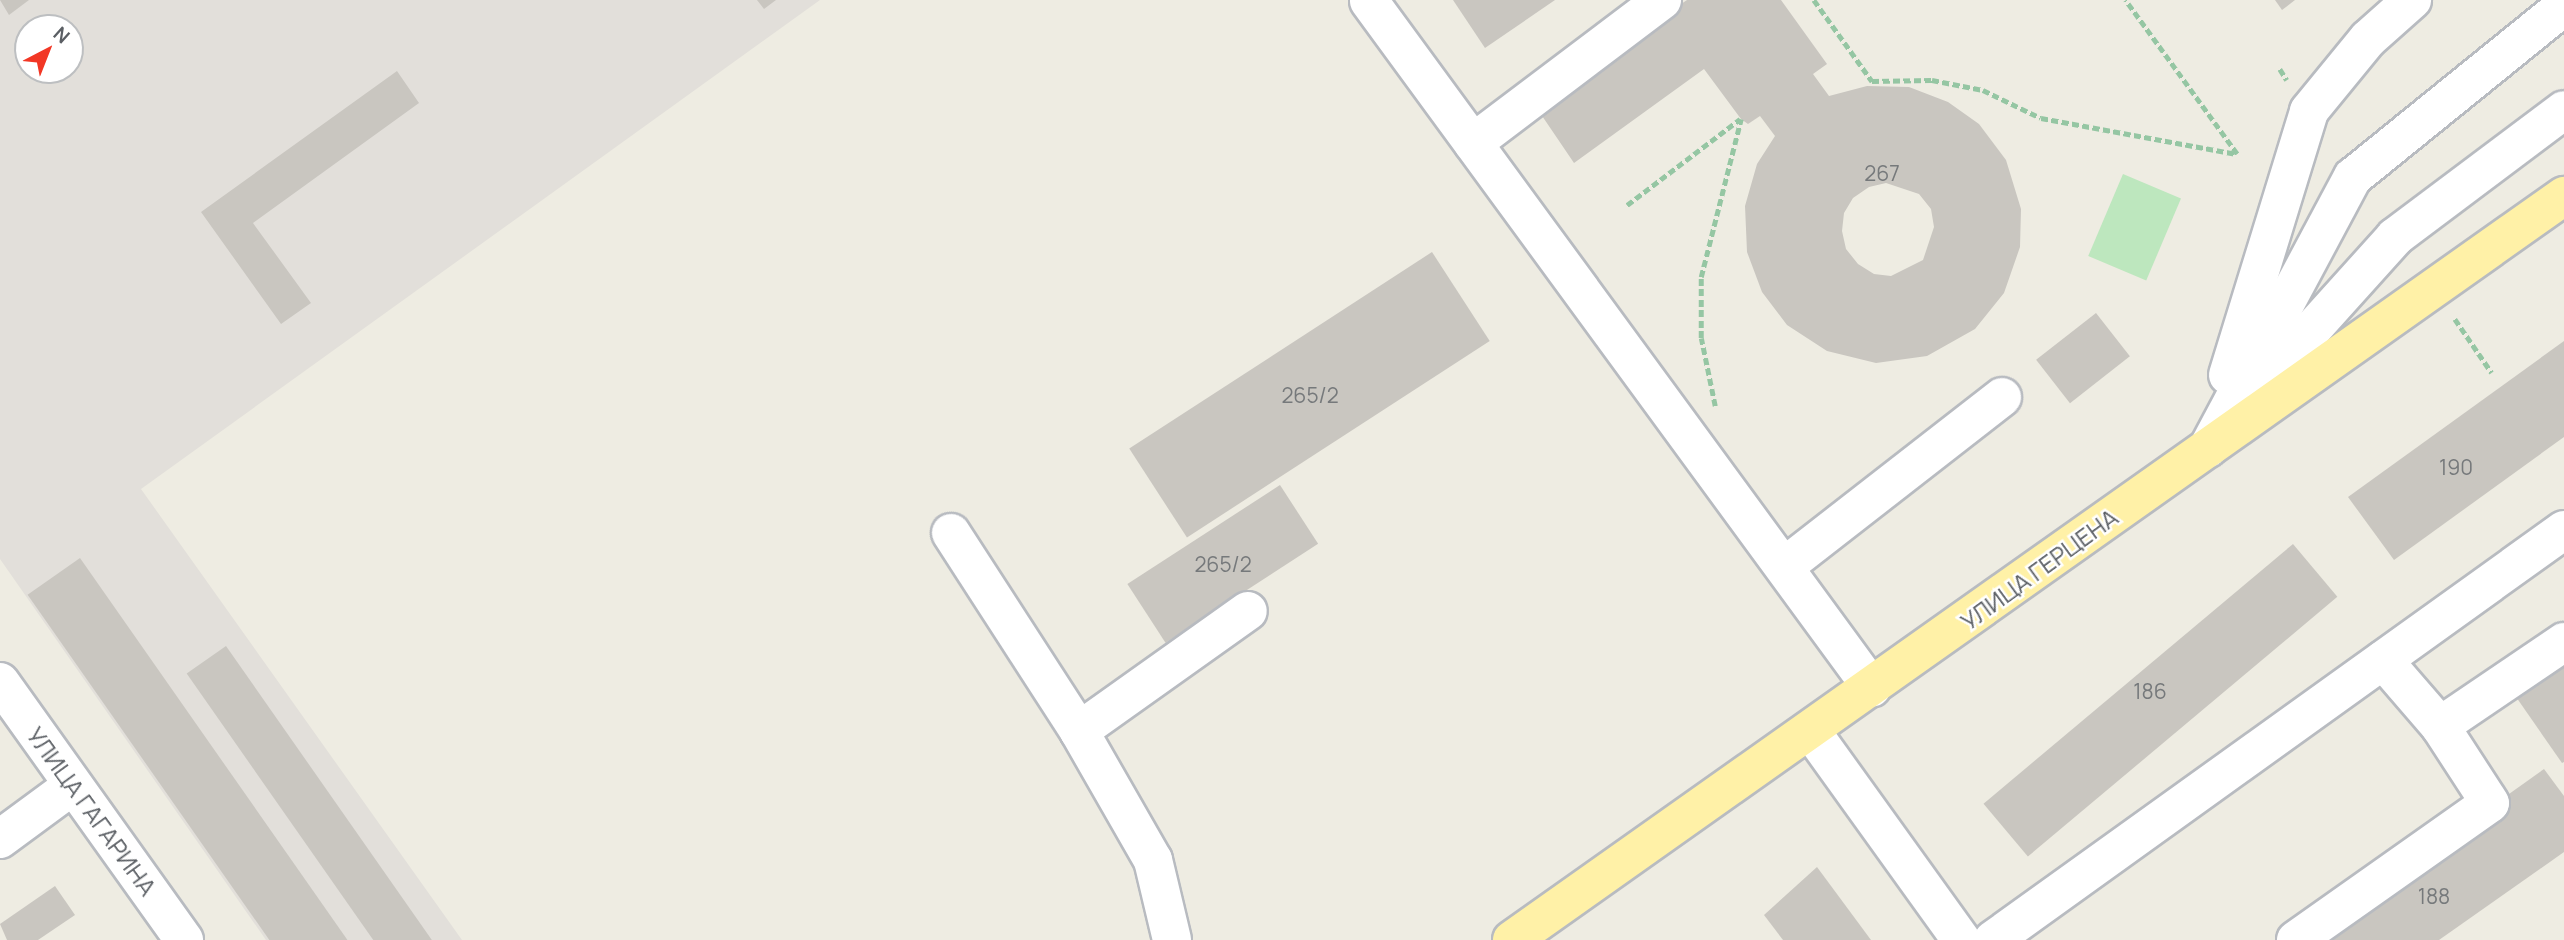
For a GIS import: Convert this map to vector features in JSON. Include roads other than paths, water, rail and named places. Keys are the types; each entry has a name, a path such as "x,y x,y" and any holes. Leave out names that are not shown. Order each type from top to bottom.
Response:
{"main road":[{"name":"УЛИЦА ГЕРЦЕНА","path":"1512,940 1872,688 2564,195"}],"street":[{"path":"1473,143 1662,0"},
{"path":"2207,448 2260,259 2309,111 2368,39 2412,0"},
{"path":"1369,1 1872,688"},
{"path":"2207,448 2353,177 2564,6"},
{"path":"2207,448 2334,299 2395,237 2564,110"},
{"path":"1785,566 2002,397"},
{"path":"1993,940 2564,530"},
{"path":"951,533 1079,731 1153,860 1172,940"},
{"path":"1079,731 1248,611"},
{"path":"2440,726 2564,642"},
{"path":"2296,940 2490,803 2440,726 2383,660"},
{"name":"УЛИЦА ГАГАРИНА","path":"0,681 72,786 184,940"},
{"path":"1811,731 1961,940"},
{"path":"0,839 72,786"}]}
